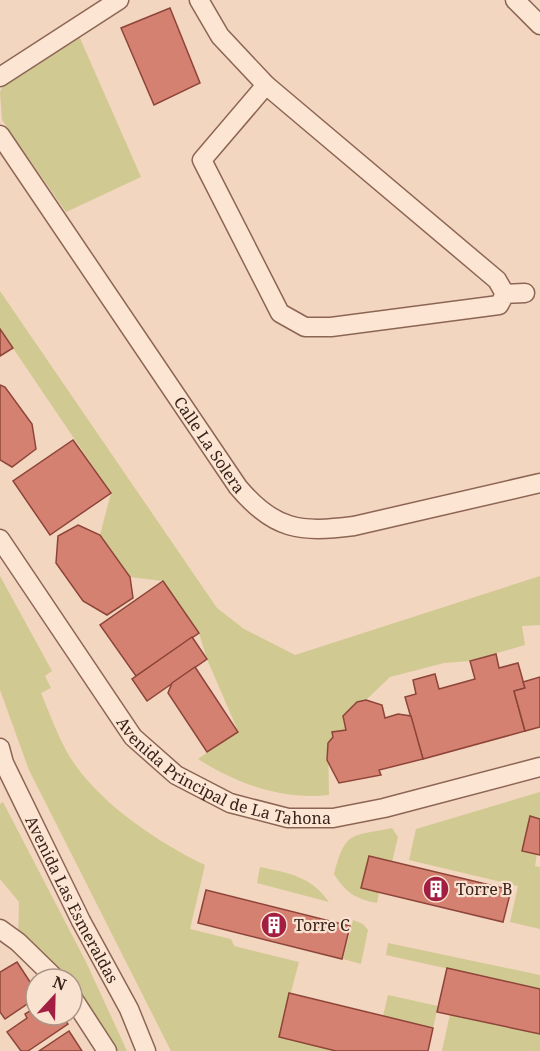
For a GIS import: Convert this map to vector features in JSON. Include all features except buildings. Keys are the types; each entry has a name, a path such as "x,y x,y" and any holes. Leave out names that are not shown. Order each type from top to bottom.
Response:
{"street":[{"path":"0,77 119,0"},
{"path":"199,0 220,36 266,85 497,280 506,294"},
{"path":"515,0 540,25"},
{"path":"266,85 202,160 280,313 305,327 331,327 499,305 506,294"},
{"name":"Calle La Solera","path":"0,135 238,487 267,517 305,529 324,530 354,526 540,483"},
{"path":"506,294 525,293"},
{"name":"Avenida Principal de La Tahona","path":"0,540 133,737 176,775 230,803 288,818 333,818 384,808 540,766"},
{"name":"Avenida Las Esmeraldas","path":"0,748 4,764 81,921 129,1010 146,1051"},
{"path":"0,929 18,942 44,967"},
{"path":"84,1016 107,1051"}],"shaded area":[{"path":"79,36 141,177 66,212 2,120 0,92 6,78"},
{"path":"0,291 217,608 244,629 295,655 540,576 540,625 522,626 525,645 470,661 444,663 390,677 366,700 357,702 343,716 346,730 332,732 333,737 328,743 329,795 294,795 260,788 228,776 198,759 238,731 207,659 199,633 163,581 130,577 100,535 111,493 0,329"},
{"path":"0,576 52,671 45,676 51,688 41,693 63,745 78,769 110,803 128,818 167,845 205,865 190,929 231,939 234,946 299,962 279,1037 336,1051 171,1051 29,770 0,690"},
{"path":"540,792 540,819 531,816 537,854 535,866 540,867 540,929 510,922 518,886 409,860 416,829"},
{"path":"3,802 86,962 127,1051 107,1051 84,1016 84,967 44,967 18,942 19,902 0,879 0,804"},
{"path":"392,828 398,837 392,862 362,888 379,892 377,903 357,897 343,886 334,874 342,850 347,842 358,835"},
{"path":"260,867 307,881 315,886 329,902 257,883"},
{"path":"353,920 363,924 368,930 361,964 343,959"},
{"path":"388,943 540,975 540,989 386,955"},
{"path":"388,995 438,1006 433,1028 383,1016"},
{"path":"450,1014 540,1034 540,1051 442,1051"}],"place":[{"name":"Torre B","path":"436,889"},
{"name":"Torre C","path":"274,925"}]}
